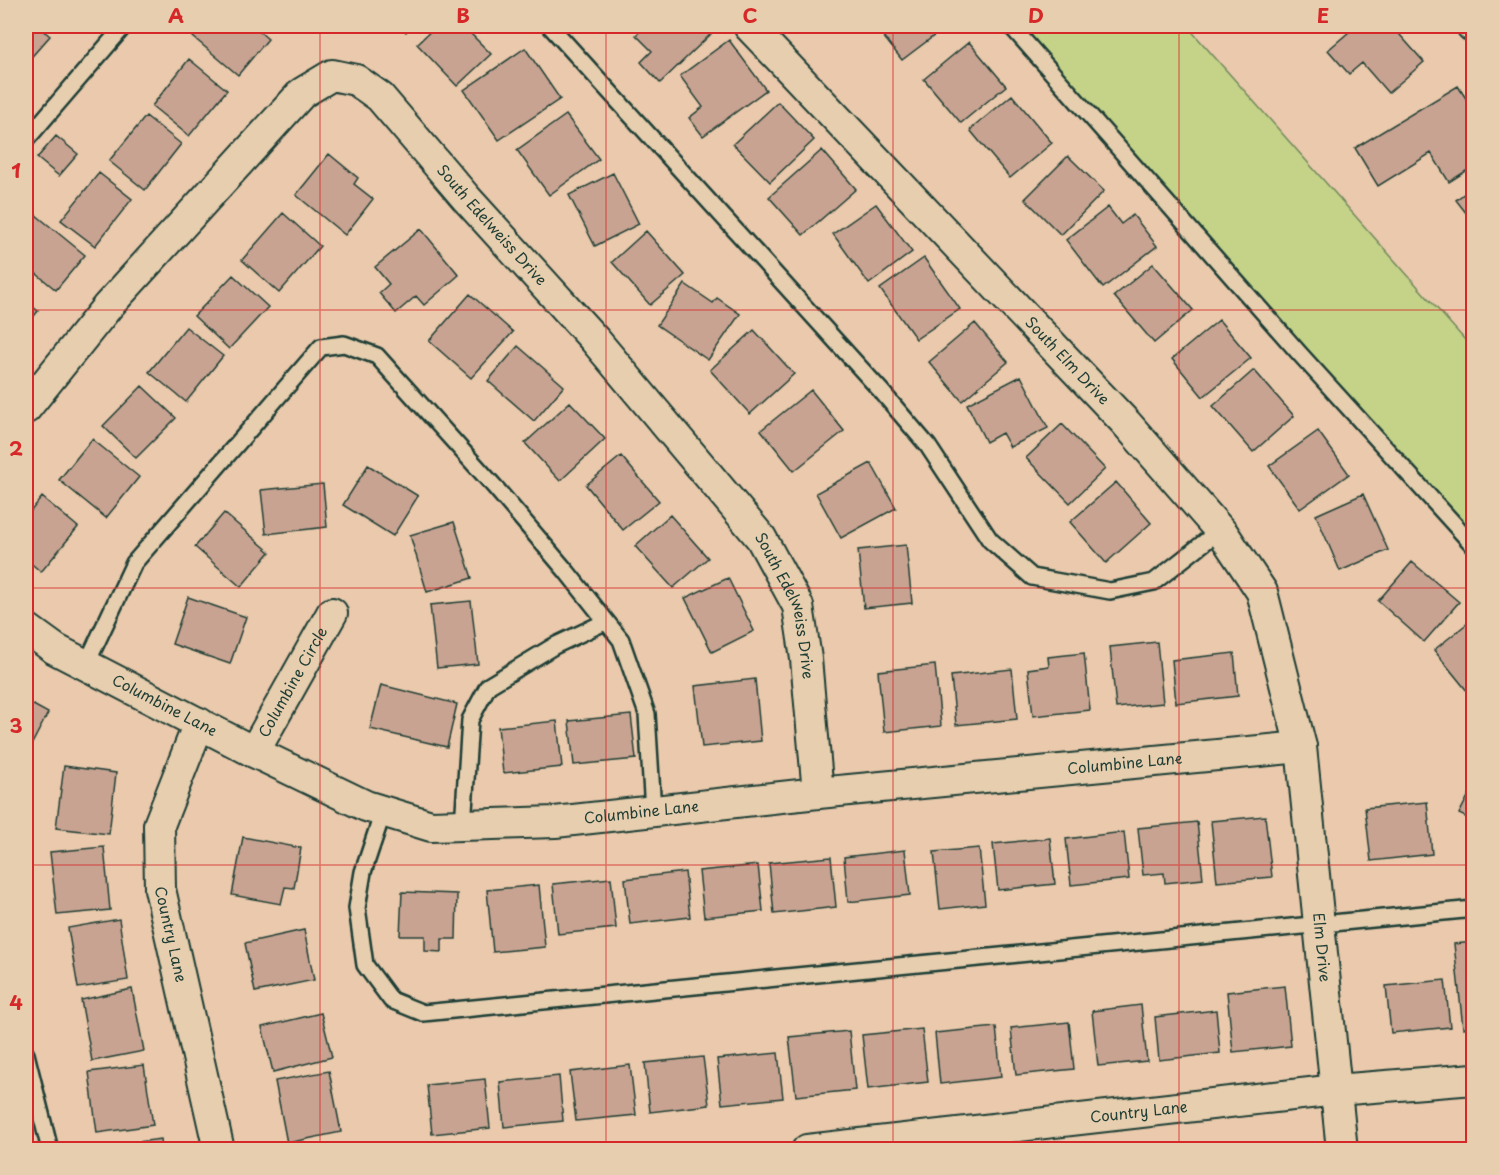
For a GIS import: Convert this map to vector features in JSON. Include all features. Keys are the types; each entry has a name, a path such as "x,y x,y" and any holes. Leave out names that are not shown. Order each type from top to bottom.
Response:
{"street":[{"name":"South Elm Drive","path":"749,26 1126,423 1220,530 1262,592 1301,747"},
{"name":"South Edelweiss Drive","path":"26,408 108,306 302,93 332,75 356,80 380,97 466,199 595,340 761,538 798,606 806,659 818,793"},
{"name":"Columbine Circle","path":"254,752 332,613"},
{"name":"Columbine Lane","path":"26,628 56,649 254,752 366,806 431,826 555,822 818,793 1301,747"},
{"name":"Country Lane","path":"199,723 159,825 160,889 219,1149"},
{"name":"Elm Drive","path":"1301,747 1342,1149"},
{"name":"Country Lane","path":"807,1149 1336,1090 1473,1078"}],"lane":[{"path":"26,140 124,26"},
{"path":"550,26 882,392 928,446 990,540 1032,577 1110,591 1154,582 1220,530"},
{"path":"1011,26 1299,353 1473,546"},
{"path":"86,665 134,564 321,347 344,344 377,356 494,486 621,640 647,714 653,811"},
{"path":"463,825 470,720 488,686 554,646 605,621"},
{"path":"383,812 363,872 357,908 365,965 391,1000 423,1013 1473,909"},
{"path":"26,1054 50,1149"}],"green space":[{"path":"1022,26 1187,26 1473,349 1473,548"}],"building":[{"path":"26,26 38,26 50,36 26,63"},
{"path":"203,26 253,26 268,39 238,75 193,37"},
{"path":"399,26 411,26 406,32"},
{"path":"436,26 463,26 491,54 457,86 417,44"},
{"path":"646,26 703,26 711,34 660,83 641,62 652,51 636,35"},
{"path":"875,26 947,26 902,60"},
{"path":"1356,26 1392,26 1424,62 1388,93 1362,63 1349,74 1328,50"},
{"path":"729,40 766,90 703,136 689,118 703,107 680,76"},
{"path":"969,42 1006,86 961,123 924,79"},
{"path":"525,48 560,99 499,140 464,90"},
{"path":"189,59 227,90 189,136 152,106"},
{"path":"1458,86 1474,111 1474,166 1449,182 1431,153 1378,186 1355,148"},
{"path":"1012,95 1052,143 1010,178 970,130"},
{"path":"778,102 814,140 770,182 733,144"},
{"path":"566,115 599,159 549,195 517,150"},
{"path":"146,116 181,144 145,190 109,161"},
{"path":"56,136 78,154 59,176 37,158"},
{"path":"822,150 856,189 803,235 769,197"},
{"path":"329,154 358,178 354,184 373,199 345,235 296,195"},
{"path":"1068,156 1104,191 1061,235 1025,199"},
{"path":"99,173 132,199 95,246 61,220"},
{"path":"613,173 639,224 595,246 569,195"},
{"path":"1474,186 1474,223 1456,200"},
{"path":"876,204 912,252 869,284 833,234"},
{"path":"1108,207 1121,224 1133,215 1157,246 1103,288 1066,240"},
{"path":"283,213 320,246 279,293 242,260"},
{"path":"36,215 85,255 56,290 26,265 26,229"},
{"path":"421,229 459,275 424,305 416,296 396,313 379,293 389,284 375,267"},
{"path":"646,231 685,275 650,305 612,262"},
{"path":"924,258 960,309 916,339 880,289"},
{"path":"1153,264 1193,310 1154,343 1114,296"},
{"path":"233,275 268,307 229,349 194,316"},
{"path":"685,284 713,303 717,298 740,314 708,360 657,325"},
{"path":"470,294 513,332 471,378 429,341"},
{"path":"26,301 38,311 26,326"},
{"path":"1219,320 1251,358 1203,397 1172,359"},
{"path":"975,323 1008,362 962,401 929,362"},
{"path":"186,327 223,356 186,402 149,372"},
{"path":"754,330 794,374 750,414 710,370"},
{"path":"518,346 564,386 534,421 488,381"},
{"path":"1254,370 1294,416 1253,452 1213,406"},
{"path":"1021,376 1048,428 1010,447 1002,433 986,442 967,404"},
{"path":"142,386 176,418 136,458 103,426"},
{"path":"811,390 844,431 794,471 761,430"},
{"path":"570,402 605,439 560,481 525,443"},
{"path":"1062,424 1105,469 1070,503 1026,458"},
{"path":"1318,431 1349,474 1300,509 1269,466"},
{"path":"92,439 139,477 106,518 59,480"},
{"path":"621,456 659,501 623,530 586,485"},
{"path":"871,463 896,508 841,538 816,493"},
{"path":"368,465 418,496 393,536 343,505"},
{"path":"1116,482 1151,523 1106,563 1070,522"},
{"path":"323,484 327,527 266,534 261,490"},
{"path":"1363,494 1388,550 1340,571 1316,515"},
{"path":"42,497 78,527 41,572 26,559 26,517"},
{"path":"224,513 270,552 241,587 195,547"},
{"path":"670,515 708,558 673,588 635,546"},
{"path":"454,522 472,578 427,592 410,535"},
{"path":"906,545 912,603 864,608 858,550"},
{"path":"1412,562 1459,602 1424,642 1378,601"},
{"path":"728,578 754,631 712,652 685,598"},
{"path":"188,597 246,617 230,664 172,644"},
{"path":"471,601 478,664 437,668 430,605"},
{"path":"1474,618 1474,696 1472,697 1434,650"},
{"path":"1157,642 1163,703 1116,708 1110,647"},
{"path":"1084,653 1090,710 1033,716 1028,669 1049,666 1048,657"},
{"path":"1234,653 1238,696 1176,703 1172,660"},
{"path":"935,665 941,726 884,732 878,671"},
{"path":"1012,669 1017,719 956,725 951,676"},
{"path":"755,679 761,741 702,747 695,686"},
{"path":"381,685 457,704 447,747 370,729"},
{"path":"26,701 48,713 26,755"},
{"path":"631,715 636,759 574,765 569,721"},
{"path":"557,721 562,767 503,773 498,727"},
{"path":"64,766 116,773 109,834 56,828"},
{"path":"1474,785 1474,821 1459,814"},
{"path":"1427,802 1432,854 1371,861 1365,808"},
{"path":"1265,816 1272,877 1217,882 1211,821"},
{"path":"1197,822 1203,879 1165,883 1164,873 1143,875 1138,828"},
{"path":"1124,832 1129,879 1071,885 1066,839"},
{"path":"243,837 301,848 294,888 285,887 281,904 232,895"},
{"path":"1050,838 1055,884 998,890 993,844"},
{"path":"104,847 110,910 57,915 50,852"},
{"path":"979,848 985,904 940,909 934,852"},
{"path":"905,850 910,895 848,902 844,857"},
{"path":"831,857 836,907 774,914 769,863"},
{"path":"758,865 763,911 704,917 699,871"},
{"path":"685,872 690,917 630,924 625,879"},
{"path":"611,878 616,928 558,934 553,884"},
{"path":"539,885 545,947 493,952 487,890"},
{"path":"402,892 457,894 456,939 442,939 442,952 425,951 425,936 400,936"},
{"path":"119,919 128,980 78,988 68,928"},
{"path":"304,930 314,980 255,992 245,943"},
{"path":"1474,942 1474,1027 1463,1028 1454,944"},
{"path":"1445,980 1450,1027 1391,1033 1386,986"},
{"path":"1285,986 1291,1046 1233,1052 1227,992"},
{"path":"132,989 144,1051 92,1061 81,1000"},
{"path":"1141,1005 1147,1061 1098,1066 1092,1011"},
{"path":"1216,1010 1220,1053 1159,1060 1155,1017"},
{"path":"321,1013 332,1057 273,1072 262,1027"},
{"path":"1069,1022 1074,1069 1016,1075 1011,1028"},
{"path":"996,1027 1001,1077 940,1084 935,1033"},
{"path":"922,1029 928,1082 868,1089 862,1035"},
{"path":"849,1031 855,1090 796,1096 789,1037"},
{"path":"778,1053 783,1098 722,1104 717,1059"},
{"path":"703,1057 709,1105 650,1112 645,1063"},
{"path":"144,1065 153,1125 97,1133 89,1072"},
{"path":"630,1065 636,1115 576,1121 570,1072"},
{"path":"329,1071 341,1132 287,1143 275,1081"},
{"path":"559,1076 563,1121 504,1127 500,1082"},
{"path":"485,1079 490,1128 432,1134 427,1085"},
{"path":"161,1139 162,1150 99,1150 99,1147"}]}
